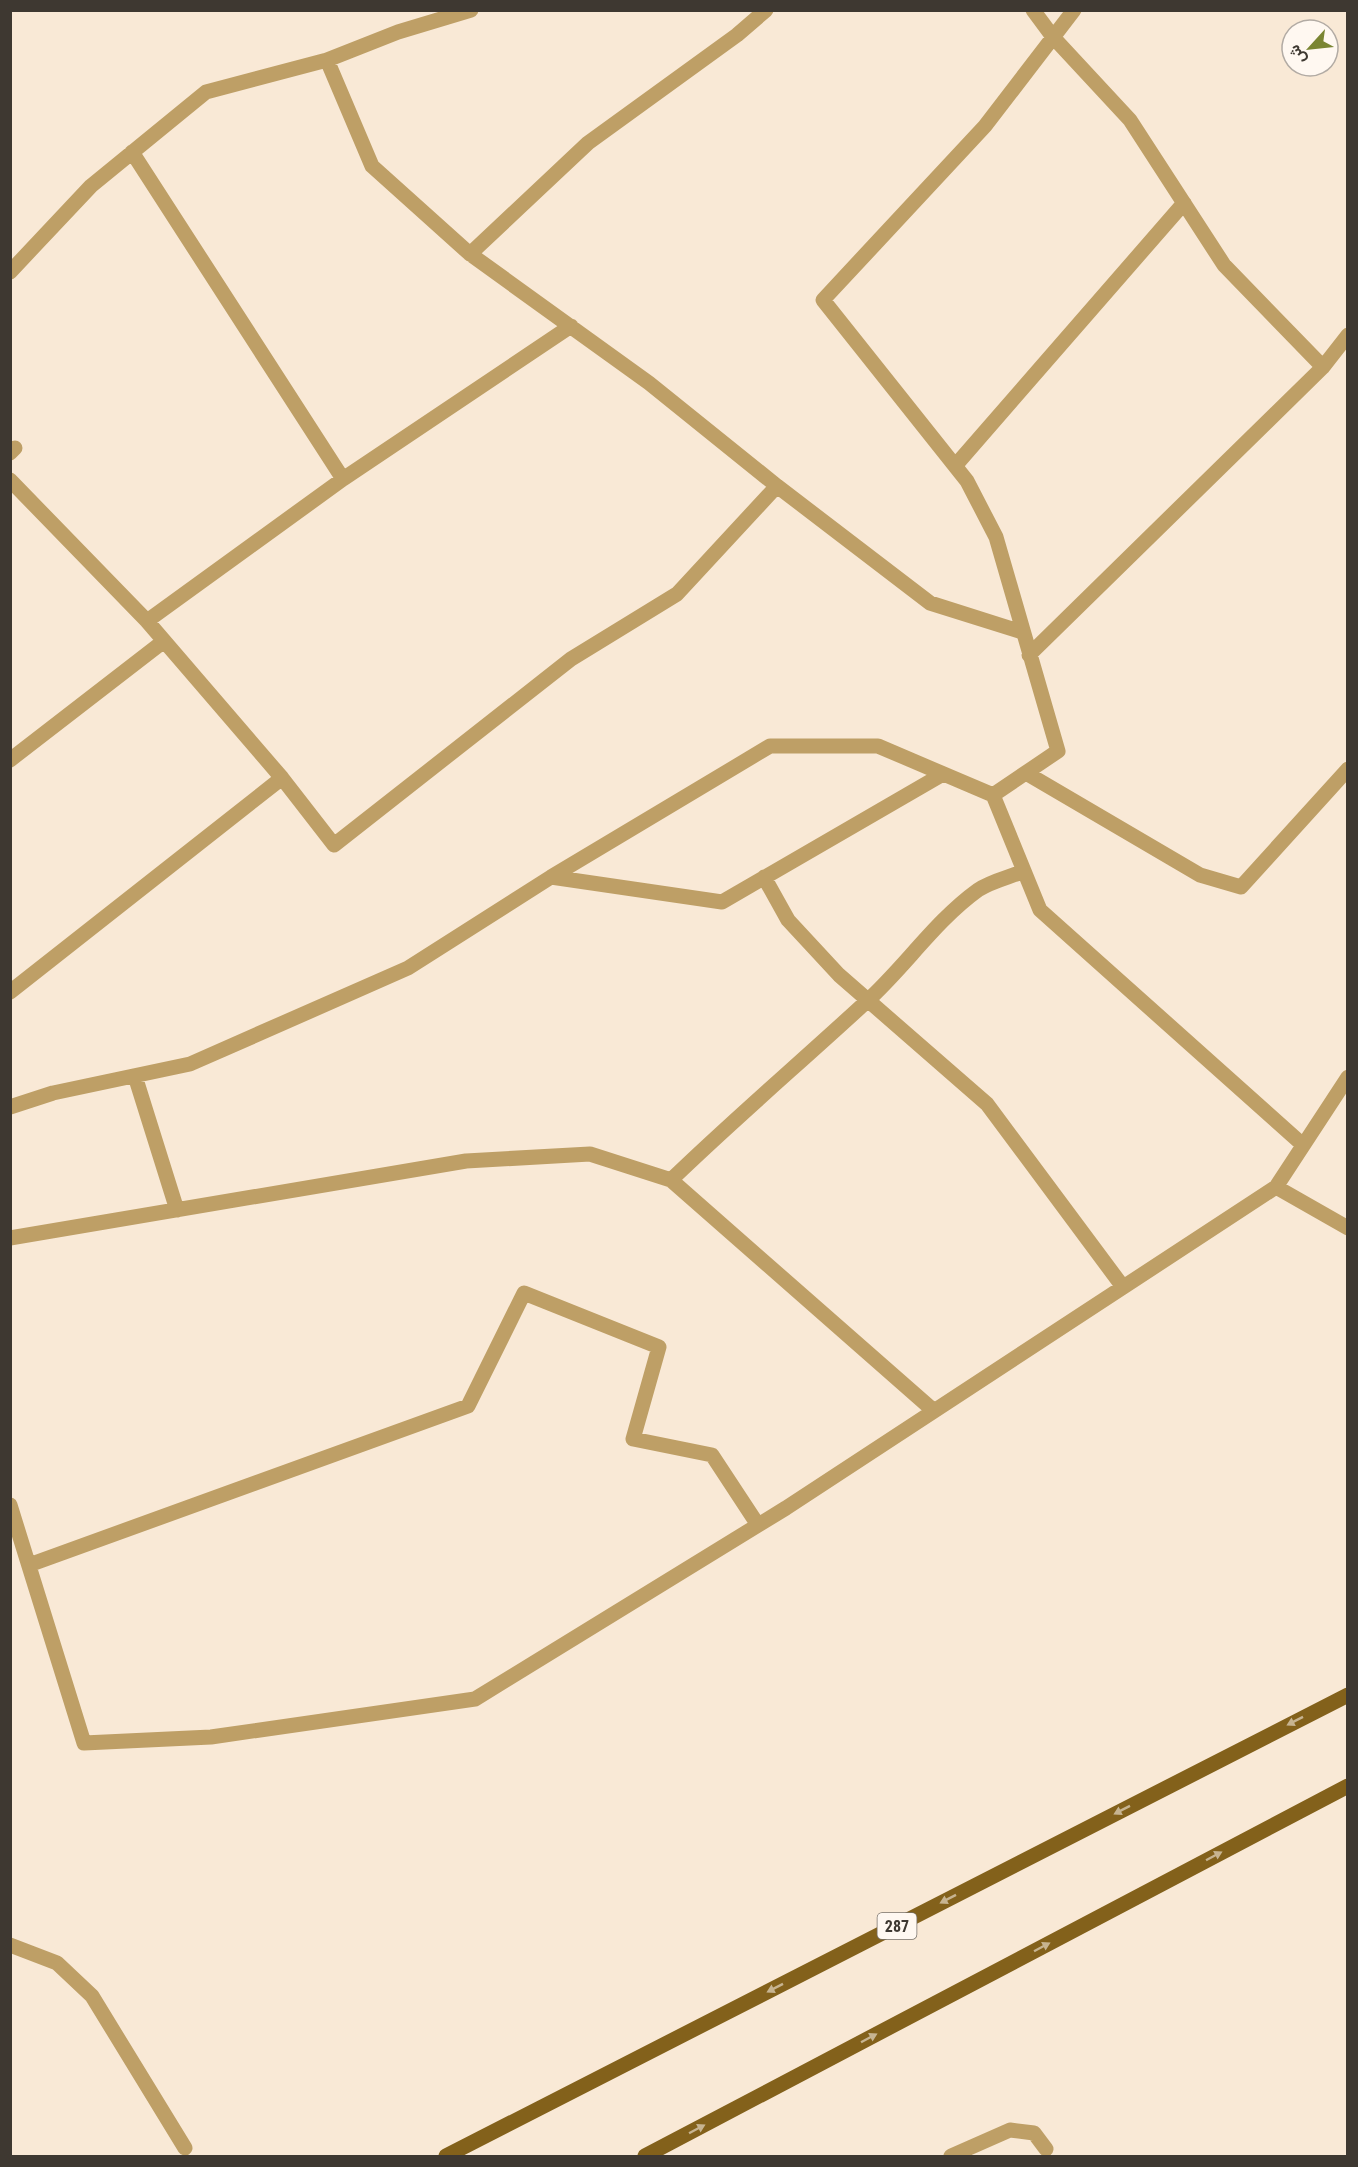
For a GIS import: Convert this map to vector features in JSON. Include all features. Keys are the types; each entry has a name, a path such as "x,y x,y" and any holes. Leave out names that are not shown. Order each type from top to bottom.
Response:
{"main road":[{"name":"287","path":"446,2157 1347,1695"},
{"path":"645,2157 1347,1786"}],"street":[{"path":"10,272 92,186 207,92 327,60 398,32 471,10"},
{"path":"470,254 588,143 737,35 766,10"},
{"path":"1033,10 1053,37 1130,120 1224,265 1323,367"},
{"path":"993,795 1058,751 996,537 968,481 823,300 985,126 1074,10"},
{"path":"327,60 372,166 470,254 649,383 777,486 930,603 1022,632"},
{"path":"132,152 343,479"},
{"path":"955,466 1184,203"},
{"path":"147,621 343,479 571,326"},
{"path":"1029,655 1323,367 1347,335"},
{"path":"10,480 147,621 282,778 334,845 571,659 678,594 777,486"},
{"path":"10,760 164,641"},
{"path":"10,1107 53,1093 190,1064 408,968 551,877 770,746 878,746 993,795 1040,910 1303,1145"},
{"path":"1026,773 1200,875 1241,887 1347,769"},
{"path":"551,877 722,902 943,774"},
{"path":"10,992 282,778"},
{"path":"671,1180 760,1095 868,1001 904,966 930,934 980,889 1024,871"},
{"path":"764,878 788,920 839,975 987,1104 1123,1287"},
{"path":"135,1076 177,1210"},
{"path":"10,1505 84,1743 211,1737 475,1699 758,1525 1276,1187 1347,1077"},
{"path":"10,1238 466,1161 590,1154 671,1180 934,1411"},
{"path":"1276,1187 1347,1228"},
{"path":"29,1565 468,1406 524,1293 659,1347 633,1439 712,1455 758,1525"},
{"path":"10,1945 57,1962 92,1996 185,2148"},
{"path":"951,2157 1010,2130 1034,2133 1046,2149"}]}
